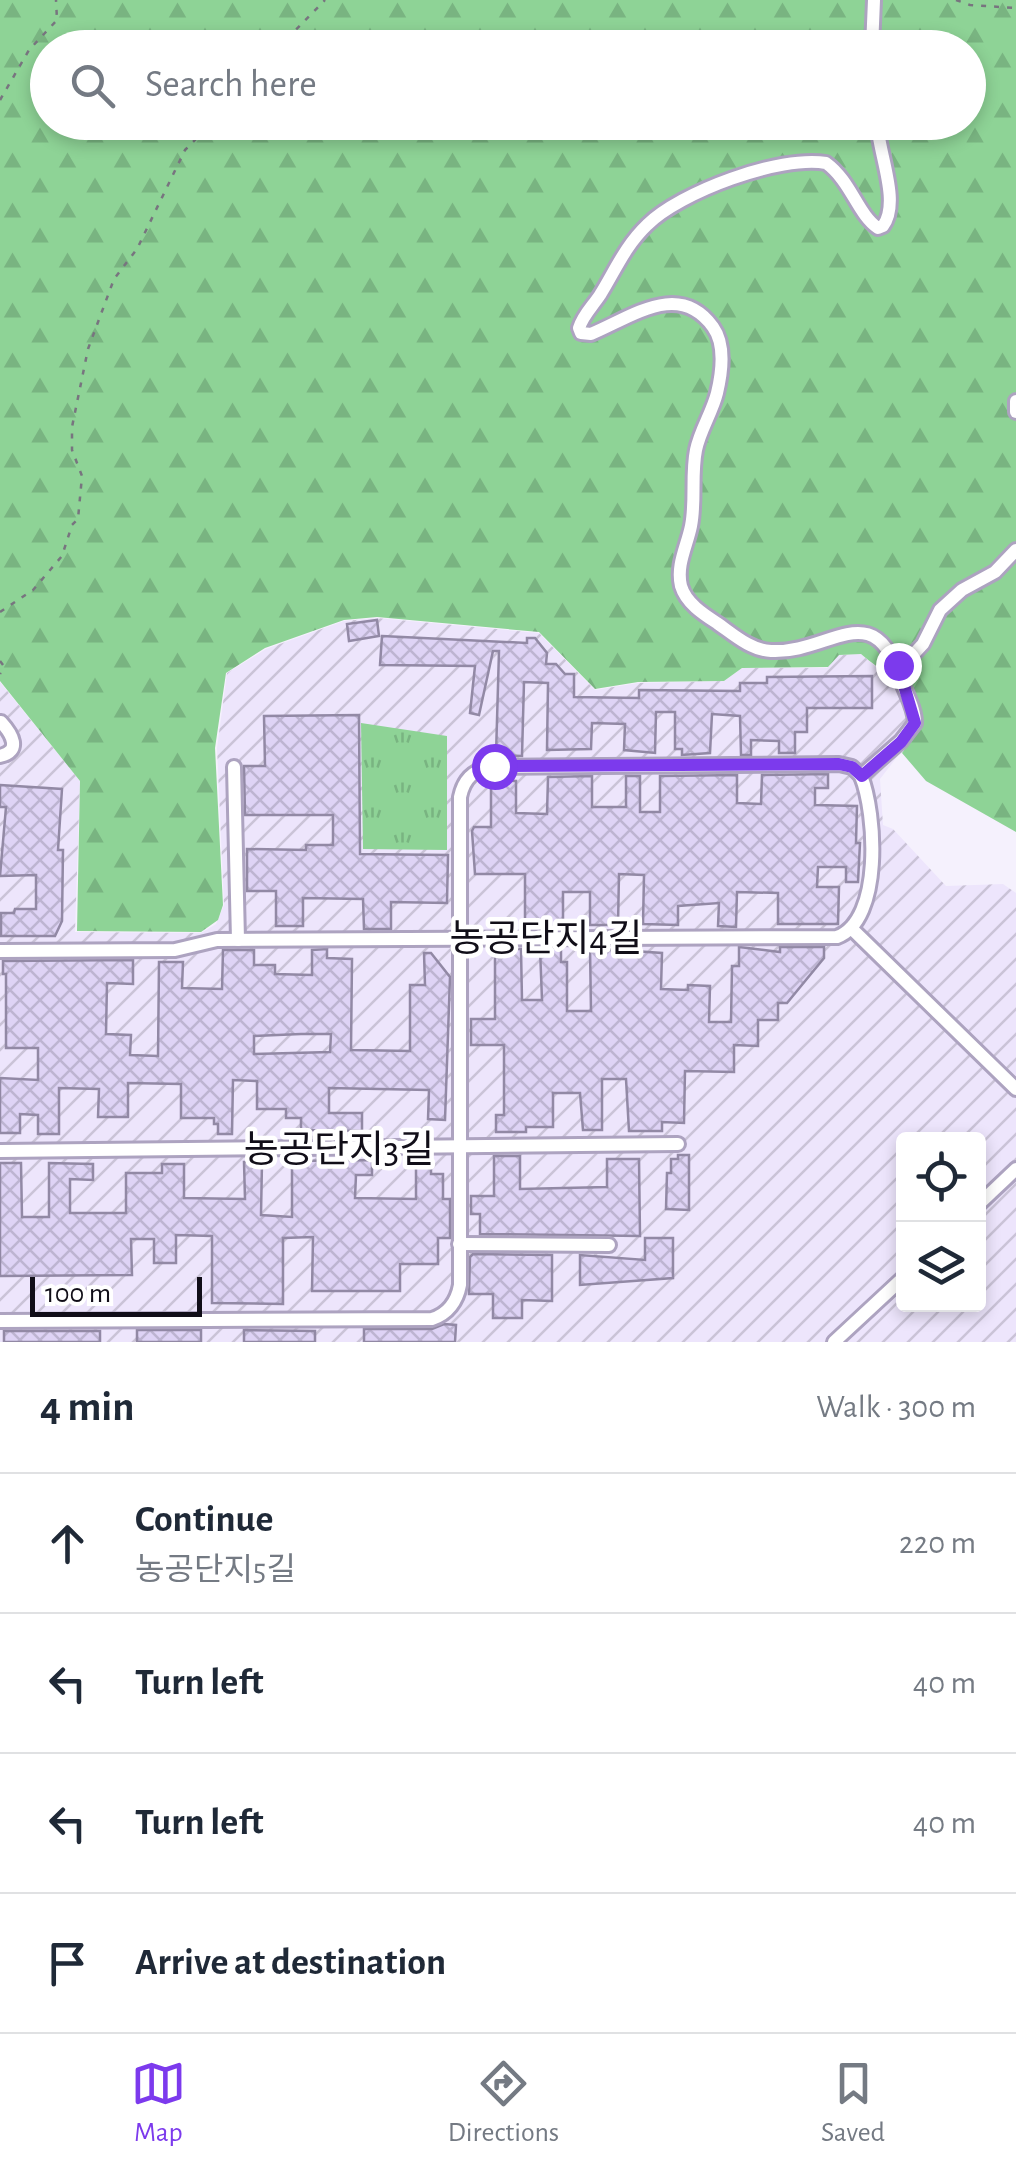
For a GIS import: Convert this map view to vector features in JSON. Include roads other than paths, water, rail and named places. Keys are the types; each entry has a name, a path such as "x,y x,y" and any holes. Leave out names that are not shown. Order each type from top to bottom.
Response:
{"street":[{"path":"873,30 874,0"},
{"path":"862,776 901,742 915,723 899,670 884,644 867,632 854,632 766,651 742,640 688,601 680,581 679,568 692,520 695,454 717,395 720,337 703,312 682,304 653,307 591,334 584,334 579,328 623,253 649,222 688,196 763,169 796,161 826,163 851,188 868,220 878,228 884,226 891,213 891,201 878,140"},
{"path":"1016,400 1016,412"},
{"path":"899,670 915,655 940,610 962,590 995,572 1016,550"},
{"path":"0,756 11,752 14,746 14,738 1,722"},
{"path":"0,1321 432,1319 450,1308 459,1291 460,1244 460,797 468,778 481,769 839,764 852,767 862,776 872,830 873,862 864,901 851,928 1016,1089"},
{"path":"234,767 238,940"},
{"name":"농공단지4길","path":"0,951 175,950 217,940 837,938 851,928"},
{"name":"농공단지3길","path":"0,1151 678,1144"},
{"path":"986,1196 1016,1168"},
{"path":"460,1244 609,1245"},
{"path":"834,1342 896,1284"}]}
